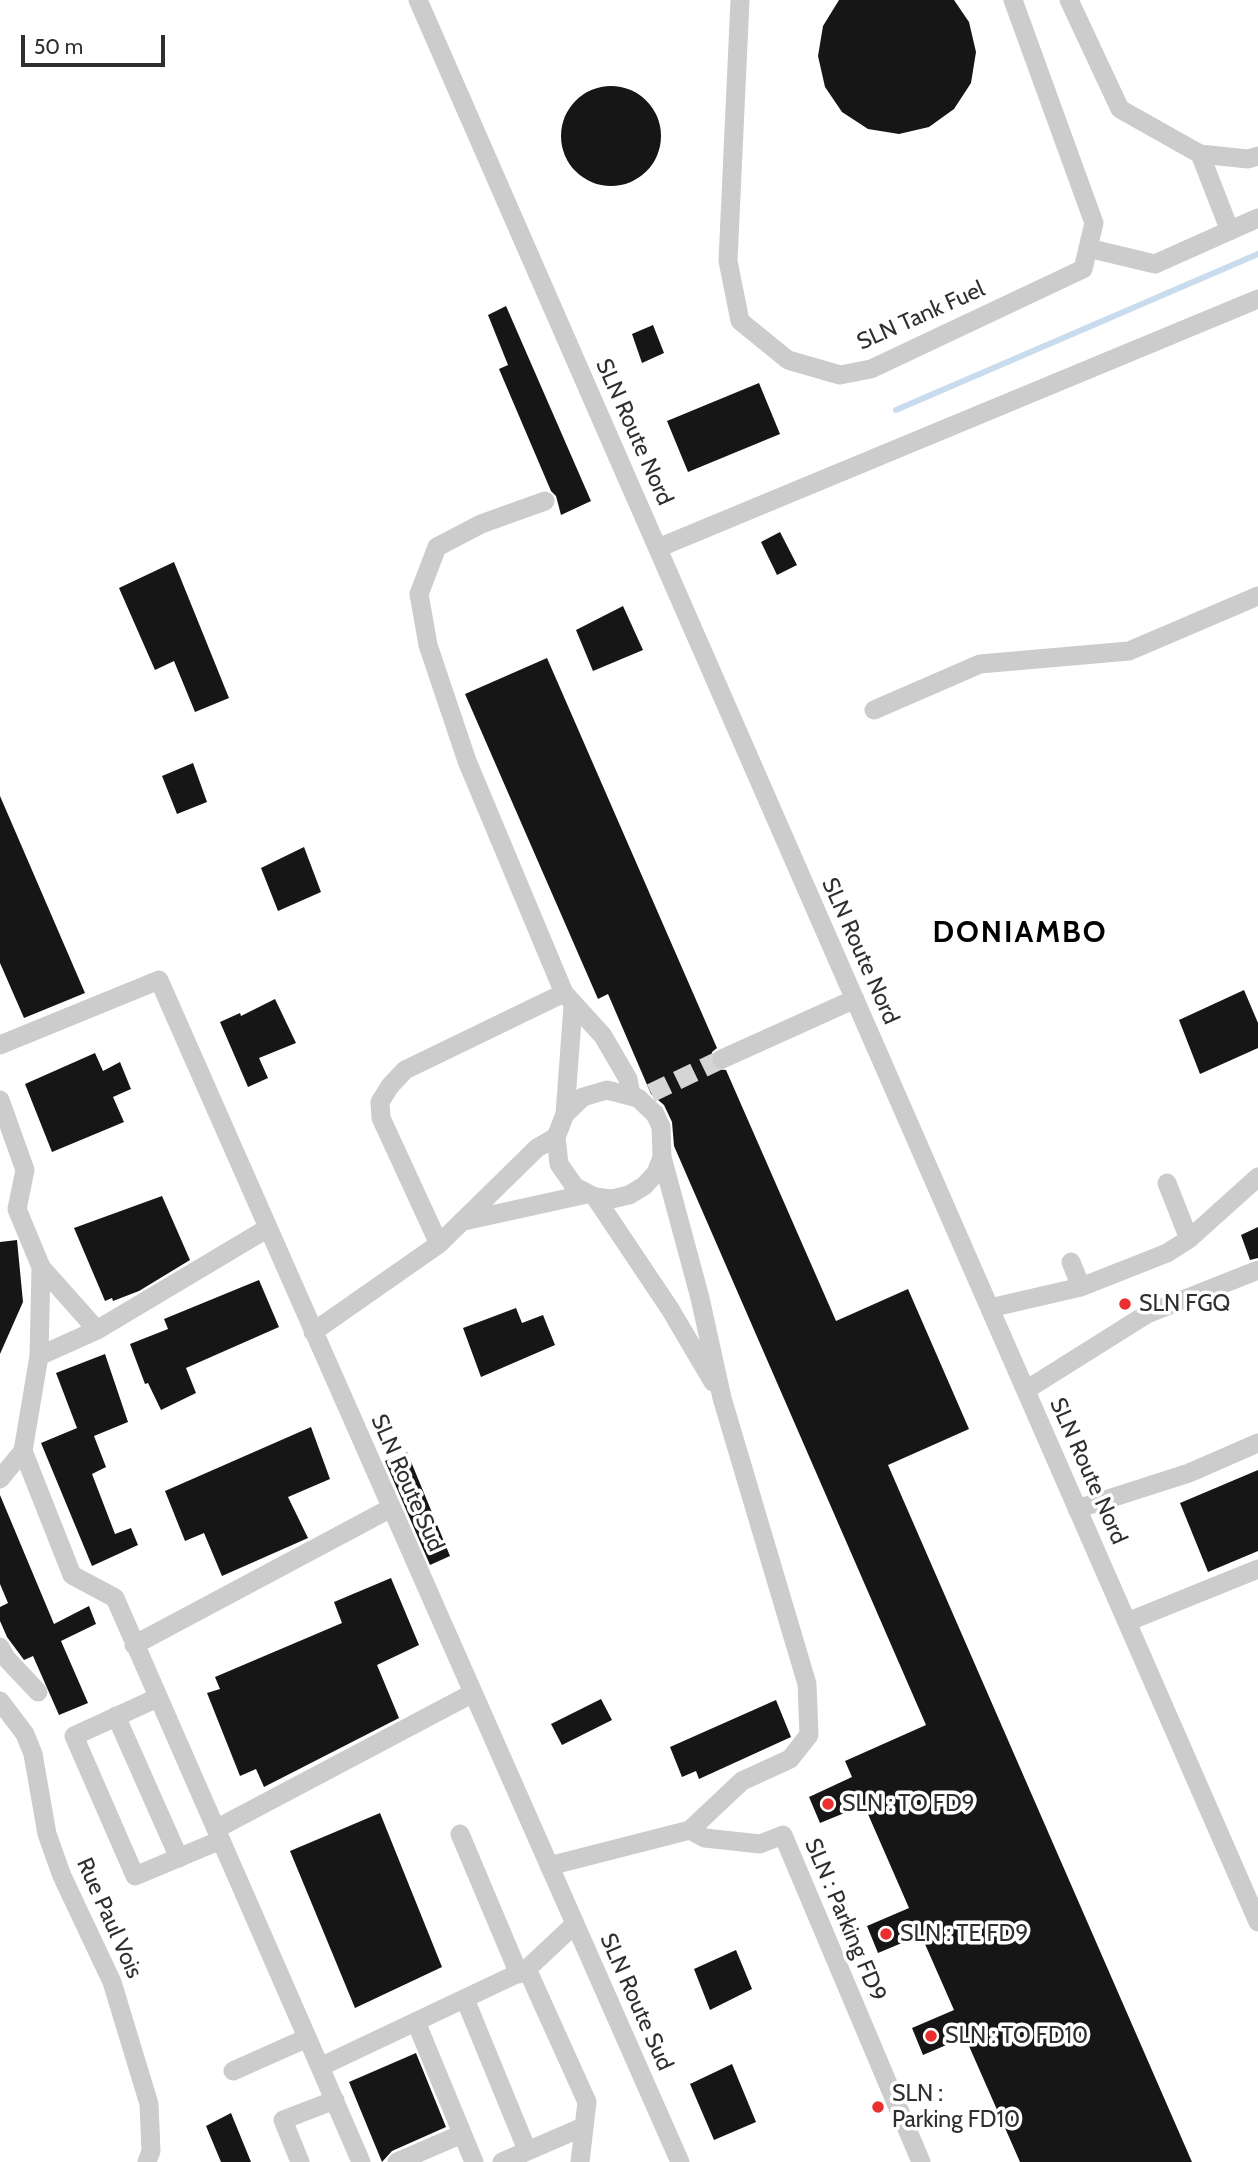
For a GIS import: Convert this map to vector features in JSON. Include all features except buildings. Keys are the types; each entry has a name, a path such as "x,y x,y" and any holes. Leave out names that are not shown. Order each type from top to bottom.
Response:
{"lane":[{"name":"SLN Route Nord","path":"418,0 1258,1922"},
{"name":"SLN Tank Fuel","path":"740,0 728,261 740,321 788,360 840,374 871,369 1083,269 1094,223 1013,0"},
{"path":"1069,0 1120,109 1200,154 1248,159 1258,156"},
{"path":"1200,154 1230,231"},
{"path":"1088,248 1155,264 1258,218"},
{"path":"658,548 1258,299"},
{"path":"545,501 481,524 437,547 419,594 428,645 467,761 568,1000 603,1036 661,1128 662,1157 700,1298 722,1398 807,1684 809,1735 790,1759 742,1781 698,1834 549,1866"},
{"path":"874,710 980,664 1129,651 1258,596"},
{"name":"SLN Route Sud","path":"0,1045 159,980 680,2162"},
{"path":"722,1059 855,999"},
{"path":"568,1000 565,1114 556,1137 556,1151 566,1177 591,1196 670,1309 722,1398"},
{"path":"439,1244 381,1118 380,1102 405,1070 568,1000"},
{"path":"565,1114 583,1097 607,1090 642,1097"},
{"path":"0,1100 25,1170 9,1212 41,1267 97,1330"},
{"path":"313,1332 439,1244 537,1149 556,1137"},
{"path":"464,1221 591,1196 612,1199 629,1195 644,1186 656,1173 662,1157"},
{"path":"990,1308 1081,1287 1167,1253 1189,1239 1258,1177"},
{"path":"1167,1183 1189,1239"},
{"path":"39,1356 97,1330 268,1228"},
{"path":"1071,1262 1081,1287"},
{"path":"0,1479 23,1451 39,1356 41,1267"},
{"path":"1026,1390 1147,1314 1258,1270"},
{"path":"1077,1509 1189,1473 1258,1443"},
{"path":"23,1451 72,1575 115,1598 361,2162"},
{"path":"134,1645 391,1508"},
{"path":"1127,1622 1258,1569"},
{"path":"0,1647 6,1658 38,1692"},
{"path":"158,1698 74,1735 135,1876 179,1858 473,1693"},
{"name":"Rue Paul Vois","path":"0,1701 25,1734 33,1754 47,1834 62,1876 112,1982 149,2104 151,2151 147,2162"},
{"path":"116,1716 179,1858"},
{"path":"460,1834 523,1972 587,2102 580,2162"},
{"name":"SLN : Parking FD9","path":"698,1834 761,1844 783,1835 921,2162"},
{"path":"320,2067 523,1972 575,1924"},
{"path":"465,2000 527,2150"},
{"path":"416,2022 474,2162"},
{"path":"233,2071 307,2038"},
{"path":"300,2162 283,2120 335,2100"},
{"path":"502,2162 583,2127"},
{"path":"397,2162 462,2134"}],"waterway":[{"path":"896,410 1258,254"}],"tunnel":[{"path":"651,1093 722,1059"}],"place":[{"name":"SLN FGQ","path":"1125,1304"},
{"name":"SLN : TO FD9","path":"828,1804"},
{"name":"SLN : TE FD9","path":"886,1934"},
{"name":"SLN : TO FD10","path":"931,2036"},
{"name":"SLN : Parking FD10","path":"878,2107"}],"district":[{"name":"DONIAMBO","path":"1020,933"}]}
